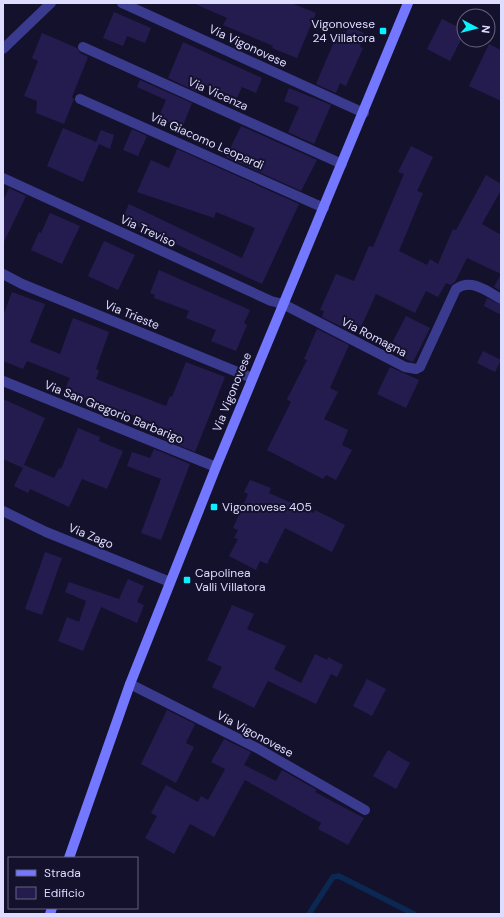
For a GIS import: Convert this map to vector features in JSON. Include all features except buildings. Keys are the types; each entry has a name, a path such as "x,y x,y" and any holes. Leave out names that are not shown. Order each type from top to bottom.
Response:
{"main road":[{"name":"Via Vigonovese","path":"69,857 130,684 170,582 252,378 364,113 408,3"}],"street":[{"path":"3,49 51,3"},
{"name":"Via Vigonovese","path":"122,3 364,113"},
{"name":"Via Vicenza","path":"83,47 342,164"},
{"name":"Via Giacomo Leopardi","path":"80,98 324,208"},
{"name":"Via Treviso","path":"3,178 271,301 283,304"},
{"name":"Via Trieste","path":"3,274 22,284 252,378"},
{"name":"Via Romagna","path":"283,304 405,367 416,369 420,367 456,289 462,285 471,284 501,299"},
{"name":"Via San Gregorio Barbarigo","path":"3,381 216,466"},
{"name":"Via Zago","path":"3,512 46,532 170,582"},
{"name":"Via Vigonovese","path":"130,684 257,748 365,810"}],"waterway":[{"path":"309,914 333,877 339,876 414,914"}],"place":[{"name":"Vigonovese 24 Villatora","path":"383,31"},
{"name":"Vigonovese 405","path":"214,507"},
{"name":"Capolinea Valli Villatora","path":"187,580"}]}
